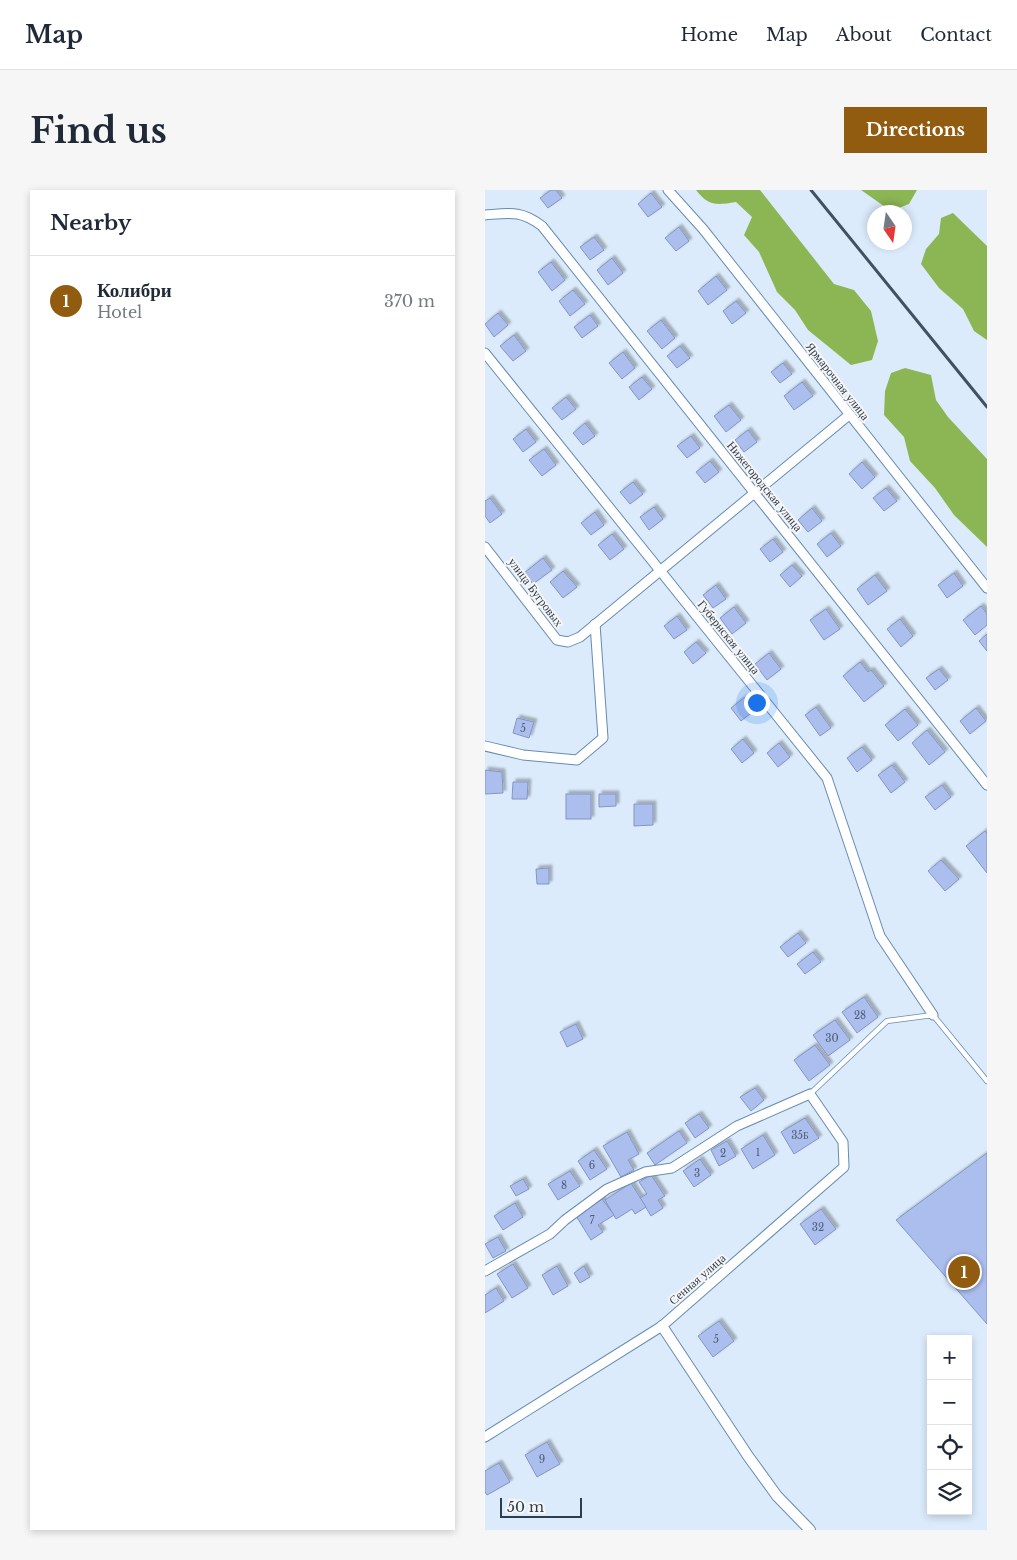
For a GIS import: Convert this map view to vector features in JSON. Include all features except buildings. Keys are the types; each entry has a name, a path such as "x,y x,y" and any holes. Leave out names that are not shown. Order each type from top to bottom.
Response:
{"street":[{"name":"Ярмарочная улица","path":"669,190 709,237 987,588"},
{"name":"Нижегородская улица","path":"485,215 516,212 533,219 542,226 987,785"},
{"name":"Губернская улица","path":"485,353 827,778 880,936 933,1015"},
{"path":"485,746 514,754 577,760 603,738 595,624 849,415"},
{"name":"улица Бугровых","path":"485,547 557,640 568,642 580,637 595,624"},
{"path":"485,1271 550,1234 565,1220 607,1189 645,1172 672,1168 737,1126 810,1094"},
{"name":"Сенная улица","path":"485,1437 662,1326 844,1167 843,1142 810,1094"},
{"path":"662,1326 777,1496 810,1530"}],"lane":[{"path":"810,1094 887,1022 933,1015 987,1081"}],"green space":[{"path":"696,190 760,190 834,284 854,290 871,311 878,341 872,360 851,365 808,330 795,310 777,292 759,252 744,235 752,217 736,202 714,204 701,196"},
{"path":"861,190 917,190 909,204 882,205"},
{"path":"953,213 987,246 987,340 974,331 963,309 939,288 921,264 926,249 939,234 941,218"},
{"path":"905,368 931,375 936,400 948,417 987,459 987,547 954,515 935,488 910,461 904,437 884,415 885,391 891,373"}],"railway":[{"path":"811,190 987,407"}],"place":[{"name":"Колибри","path":"964,1272"}]}
